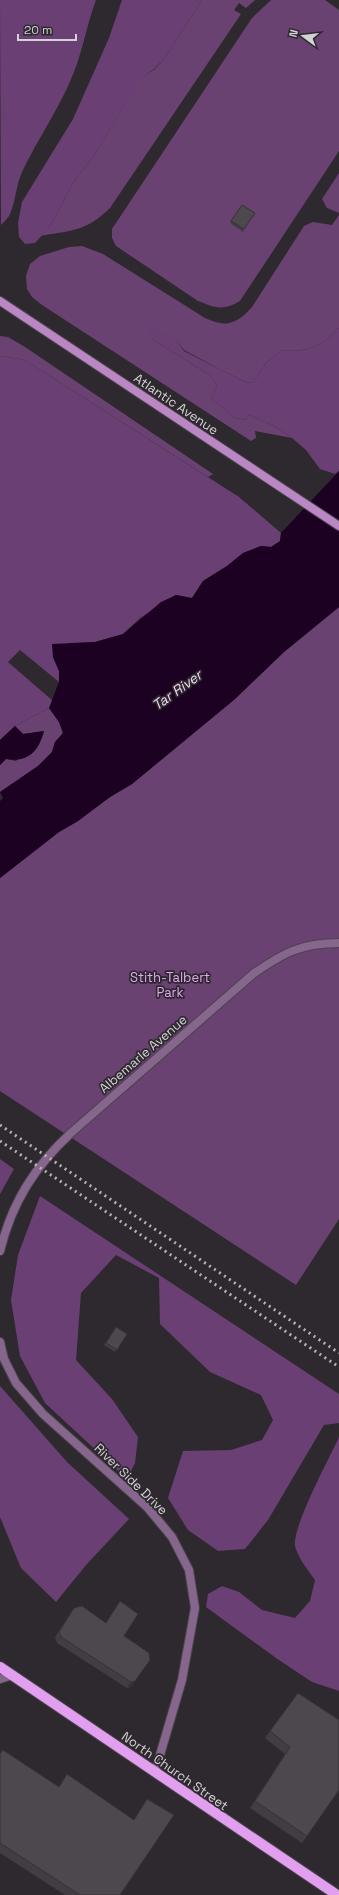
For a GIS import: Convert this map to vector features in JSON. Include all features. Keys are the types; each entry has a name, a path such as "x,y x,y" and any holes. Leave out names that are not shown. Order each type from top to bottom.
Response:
{"main road":[{"name":"Atlantic Avenue","path":"0,301 234,458 339,526"},
{"name":"North Church Street","path":"0,1667 337,1895"}],"street":[{"name":"Albemarle Avenue","path":"0,1251 6,1231 32,1176 51,1151 86,1119 253,974 281,955 307,945 339,943"},
{"name":"River Side Drive","path":"0,1342 4,1359 16,1383 43,1414 146,1507 172,1537 189,1570 195,1608 182,1680 155,1772"},
{"path":"0,1679 13,1676"}],"green space":[{"path":"202,0 255,0 246,8 239,3 234,10 241,14 110,208 86,226 70,231 40,236 50,227 73,183 94,156 140,78 154,70 165,58"},
{"path":"271,0 325,0 339,10 339,151 240,301 229,306 215,307 198,301 116,246 112,238 112,229 252,18"},
{"path":"339,173 339,213 327,208 322,199"},
{"path":"339,215 339,328 320,344 297,351 282,350 267,362 252,383 246,382 221,370 184,350 177,341 152,339 211,376 217,386 211,398 235,418 246,420 249,415 274,426 292,438 255,431 256,438 251,441 42,305 32,297 27,289 26,276 30,264 40,256 69,247 82,246 103,254 205,318 219,323 231,323 247,313 252,307 304,226 313,222 332,225"},
{"path":"0,336 8,337 25,347 213,474 208,477 25,360 0,356"},
{"name":"Stith-Talbert Park","path":"339,607 339,1219 296,1285 0,1091 0,878 59,832 78,821 110,797 132,784 235,699 284,652"},
{"path":"49,708 59,722 63,733 55,742 52,752 38,766 0,792 0,765 6,759 16,761 44,731 23,734 15,726"}],"shaded area":[{"path":"0,0 96,0 74,72 62,98 22,172 11,211 1,225"},
{"path":"122,0 202,0 165,58 153,70 140,79 94,156 73,183 50,227 35,243 25,244 19,237 18,223 22,202 73,119 109,38"},
{"path":"151,327 177,341 184,351 246,382 252,383 267,362 282,350 297,351 320,344 339,328 339,471 335,474 320,469 306,450 274,426 249,415 246,420 235,418 211,398 217,386 211,376 152,339 149,333"},
{"path":"0,356 25,360 239,497 281,533 280,541 271,547 261,546 243,553 227,566 203,581 192,598 176,595 140,618 123,634 95,642 70,643 53,657 59,671 59,682 20,650 8,662 53,701 49,708 15,726 0,740"},
{"path":"0,1159 14,1169 0,1194"},
{"path":"40,1196 339,1394 339,1423 324,1425 268,1520 245,1549 218,1551 188,1530 168,1498 183,1451 231,1450 262,1440 273,1420 261,1395 210,1372 160,1324 159,1278 116,1255 81,1293 76,1360 112,1399 138,1437 135,1463 127,1479 45,1403 20,1356 11,1300 18,1255"},
{"path":"0,1386 67,1462 129,1519 86,1565 56,1602 21,1568 0,1517"},
{"path":"339,1437 339,1691 312,1682 276,1658 206,1607 208,1594 222,1586 239,1592 262,1610 295,1618 310,1601 315,1580 298,1555 295,1546 296,1537 305,1508"}],"water":[{"name":"Tar River","path":"339,471 339,607 284,652 235,699 132,784 110,797 78,821 59,832 0,878 0,801 3,798 0,792 38,766 52,752 55,742 63,733 59,722 49,708 59,682 59,671 53,657 52,644 95,642 123,634 161,602 176,595 192,598 203,581 227,566 243,553 261,546 271,547 280,541 281,533"},
{"path":"15,726 23,734 44,731 42,738 36,750 31,754 21,759 6,759 0,765 0,740"}],"building":[{"path":"242,205 255,213 244,229 231,221"},
{"path":"116,1327 127,1334 117,1350 106,1343"},
{"path":"120,1601 138,1614 124,1636 149,1653 150,1660 135,1681 131,1682 61,1637 59,1632 74,1608 82,1606 106,1623"},
{"path":"298,1693 339,1720 339,1790 307,1836 255,1801 290,1747 270,1731"},
{"path":"3,1750 59,1787 67,1774 134,1820 147,1799 174,1815 120,1895 80,1895 0,1843 0,1754"}],"railway":[{"path":"0,1125 339,1353"},
{"path":"0,1141 339,1367"}]}
